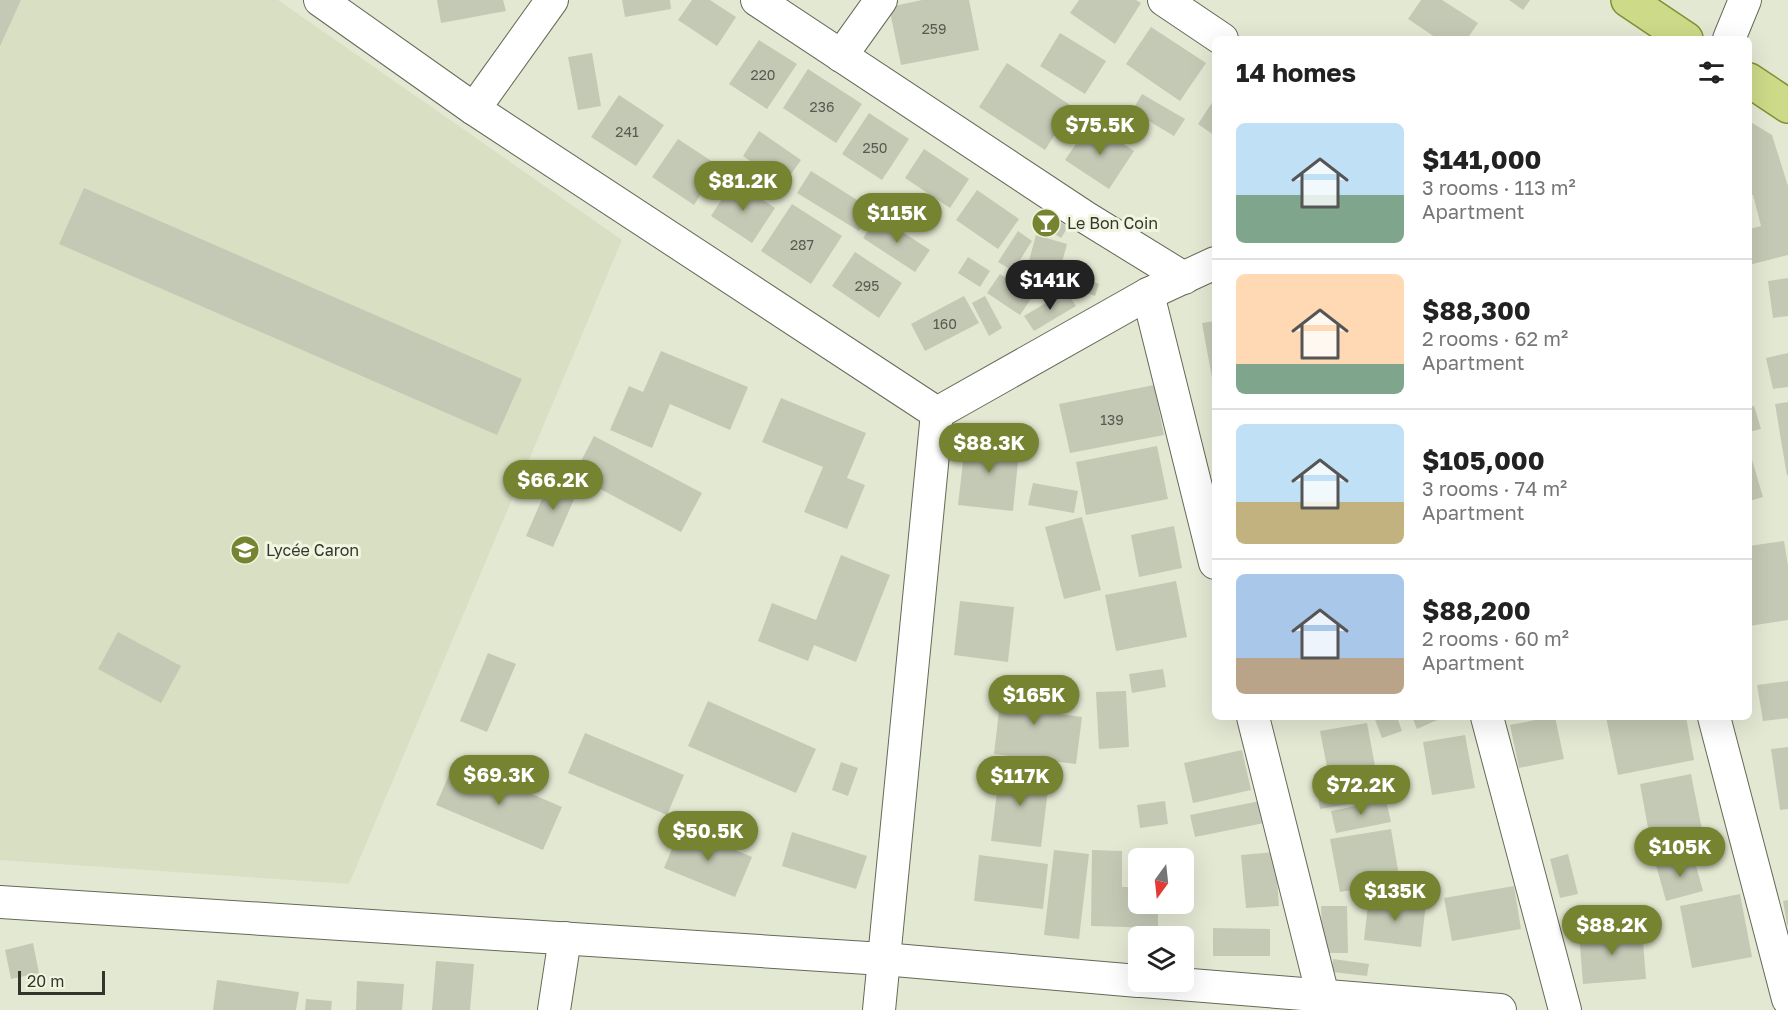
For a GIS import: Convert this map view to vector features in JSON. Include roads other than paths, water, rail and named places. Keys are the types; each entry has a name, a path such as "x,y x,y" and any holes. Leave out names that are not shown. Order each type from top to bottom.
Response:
{"main road":[{"path":"1628,0 1681,36"},
{"path":"1752,82 1788,106"}],"street":[{"path":"320,0 474,109 937,413"},
{"path":"474,109 552,0"},
{"path":"757,0 1085,217 1184,278"},
{"path":"841,56 880,0"},
{"path":"1164,0 1218,36"},
{"path":"1730,36 1745,0"},
{"path":"937,413 1148,294 1212,264"},
{"path":"1148,294 1212,551"},
{"path":"879,1010 937,413"},
{"path":"1254,720 1323,996"},
{"path":"1488,720 1565,1010"},
{"path":"1715,720 1788,999"},
{"path":"0,902 883,959 1128,980"},
{"path":"554,1010 566,938"},
{"path":"1194,989 1288,1002 1323,996 1500,1010"}],"place":[{"name":"Le Bon Coin","path":"1046,223"},
{"name":"Lycée Caron","path":"245,550"}]}
